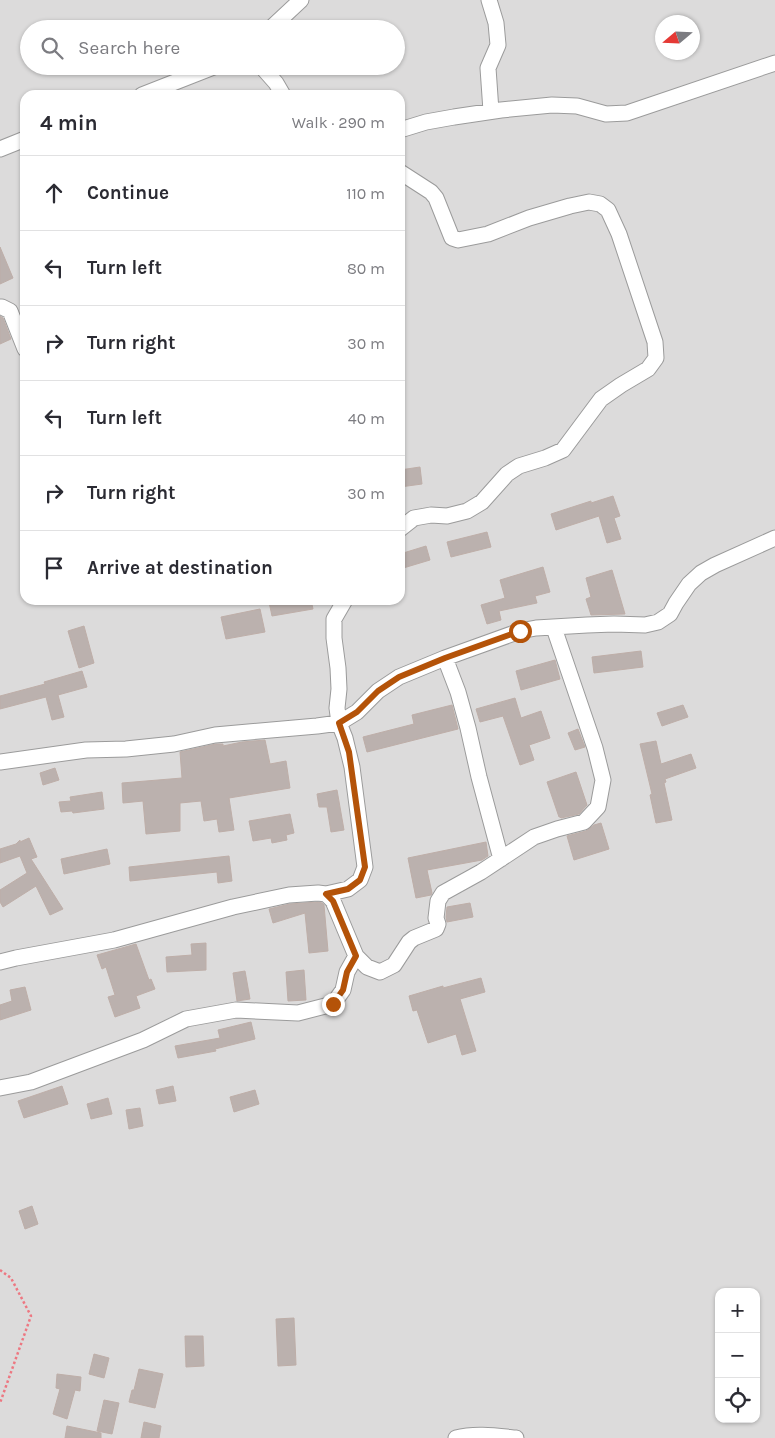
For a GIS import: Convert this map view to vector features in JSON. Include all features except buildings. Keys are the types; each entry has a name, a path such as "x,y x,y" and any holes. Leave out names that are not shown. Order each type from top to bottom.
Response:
{"street":[{"path":"280,20 301,0"},
{"path":"489,0 496,23 498,45 488,68 491,111"},
{"path":"405,128 426,122 491,111 552,104 577,106 606,114 628,113 775,62"},
{"path":"155,90 193,75"},
{"path":"269,75 280,90"},
{"path":"0,149 20,142"},
{"path":"405,175 431,192 436,198 452,238 458,240 488,234 529,218 570,206 589,202 600,204 608,210 619,234 655,342 656,358 648,369 601,399 562,450 519,466 507,474 482,502 466,511 447,516 431,515 414,518 405,525"},
{"path":"0,307 10,312 20,337"},
{"path":"0,762 86,750 174,744 214,734 339,723 357,712 378,691 399,677 520,631 536,628 614,624 645,625 658,622 670,614 689,584 701,572 775,538"},
{"path":"0,962 114,940 233,906 289,895 326,894 348,889 360,880 365,867 350,760 339,723 337,708 339,689 334,619 342,605"},
{"path":"326,894 333,901 356,956 367,967 380,972 394,966 409,942 414,938 436,929 438,924 436,918 438,901 443,893 481,872 534,837 584,822 598,807 603,780 595,748 554,628"},
{"path":"445,658 458,692 501,859"},
{"path":"0,1088 31,1082 143,1040 186,1019 236,1010 298,1013 333,1004 343,990 347,972 356,956"},
{"path":"456,1438 466,1435 516,1438"}],"path":[{"path":"0,1270 11,1278 31,1316 0,1403"}],"shaded area":[{"path":"0,0 775,0 775,1438 0,1438"}],"route":[{"path":"333,1004 343,990 347,972 356,956 333,901 326,894 348,889 360,880 365,867 352,767 345,738 339,723 357,712 378,691 399,677 520,631"}]}
